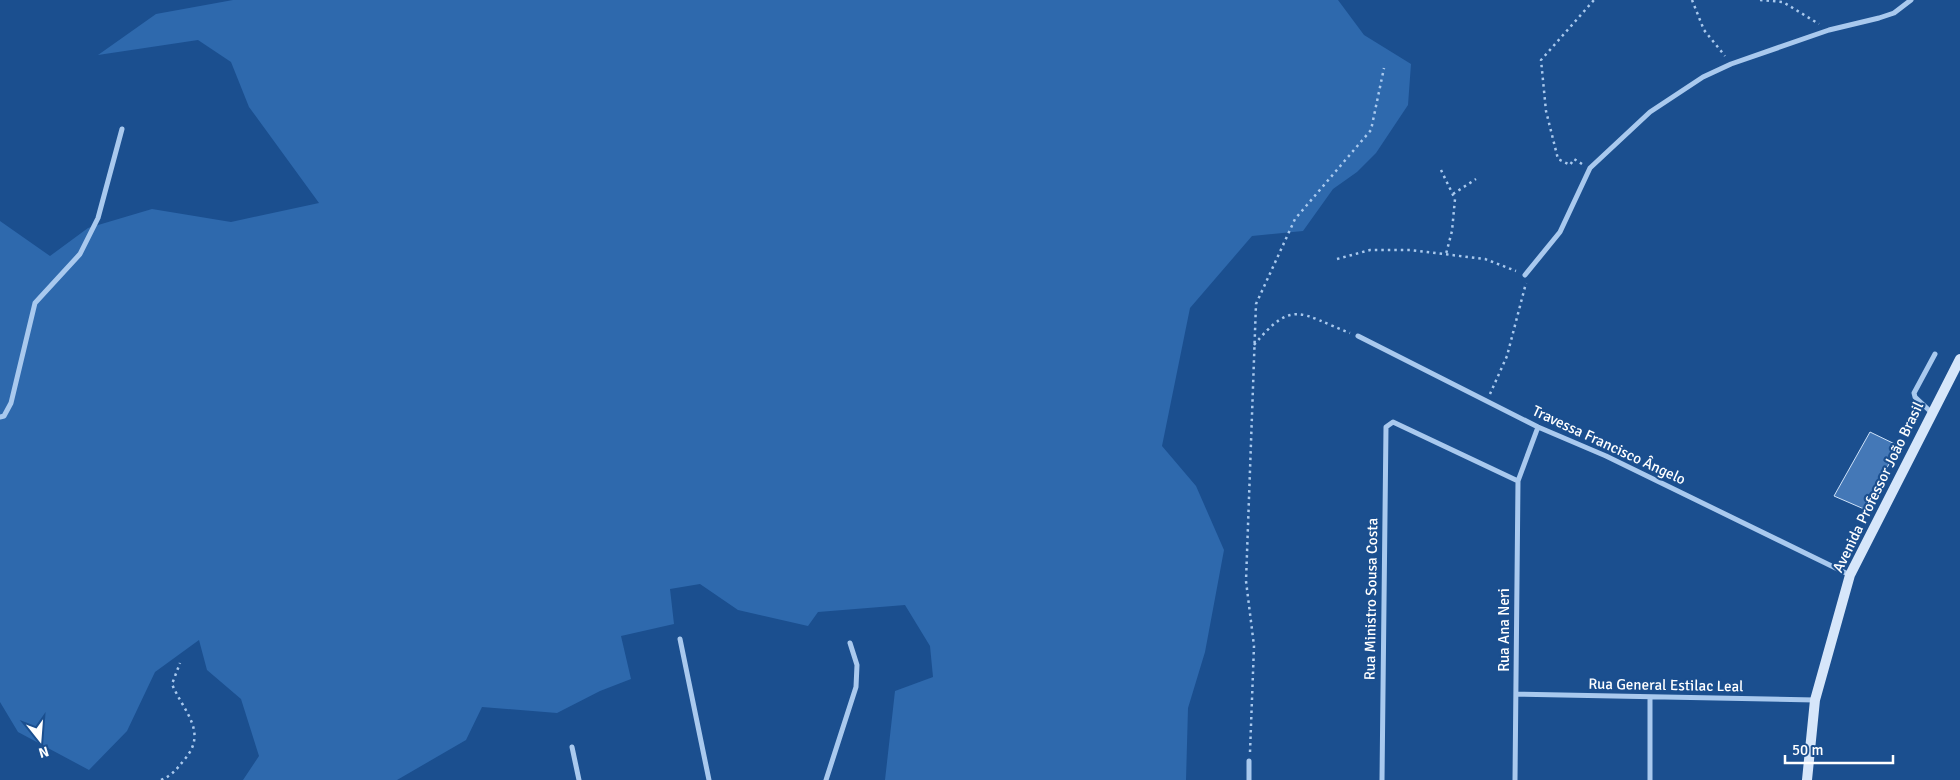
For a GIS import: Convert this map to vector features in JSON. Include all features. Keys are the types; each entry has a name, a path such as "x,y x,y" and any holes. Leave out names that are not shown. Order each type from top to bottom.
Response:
{"main road":[{"name":"Avenida Professor João Brasil","path":"1807,780 1815,700 1850,575 1960,359"}],"street":[{"path":"1525,275 1560,232 1590,168 1650,112 1703,77 1730,64 1829,30 1894,13 1911,0"},
{"path":"0,417 4,416 11,402 35,303 80,254 98,218 122,129"},
{"name":"Travessa Francisco Ângelo","path":"1358,336 1538,426 1606,456 1850,575"},
{"path":"1932,413 1914,397 1914,392 1935,354"},
{"name":"Rua Ministro Sousa Costa","path":"1382,780 1386,427 1393,422 1518,481"},
{"name":"Rua Ana Neri","path":"1516,780 1518,481 1538,426"},
{"path":"680,639 709,780"},
{"path":"826,780 856,687 857,665 850,643"},
{"name":"Rua General Estilac Leal","path":"1516,694 1815,700"},
{"path":"1650,697 1650,780"},
{"path":"572,747 579,780"},
{"path":"1249,761 1249,780"}],"path":[{"path":"1590,168 1574,159 1570,165 1558,159 1546,111 1541,60 1594,0"},
{"path":"1692,0 1704,30 1730,64"},
{"path":"1760,0 1783,1 1829,30"},
{"path":"1249,761 1254,646 1246,581 1256,304 1296,219 1370,130 1384,68"},
{"path":"1441,170 1455,199 1452,231 1446,254"},
{"path":"1453,194 1476,179"},
{"path":"1337,259 1370,250 1410,250 1485,259 1525,275 1527,280 1507,356 1487,400"},
{"path":"1254,345 1270,325 1286,314 1299,313 1358,336"},
{"path":"161,780 170,776 191,752 196,733 191,718 178,699 172,684 180,663"}],"shaded area":[{"path":"233,0 1338,0 1364,35 1411,64 1408,105 1376,153 1357,172 1333,189 1303,231 1252,236 1190,308 1162,446 1196,486 1224,550 1205,652 1188,708 1186,780 885,780 895,691 933,677 930,646 905,605 818,612 808,626 738,610 700,584 670,589 674,624 621,636 631,679 600,691 557,713 482,707 466,740 397,780 243,780 259,756 241,699 207,670 199,640 155,672 127,731 89,770 18,732 0,702 0,221 50,256 88,228 152,209 231,222 319,203 249,107 231,62 198,40 98,55 156,14"}],"building":[{"path":"1870,432 1899,446 1864,509 1834,496"}]}
